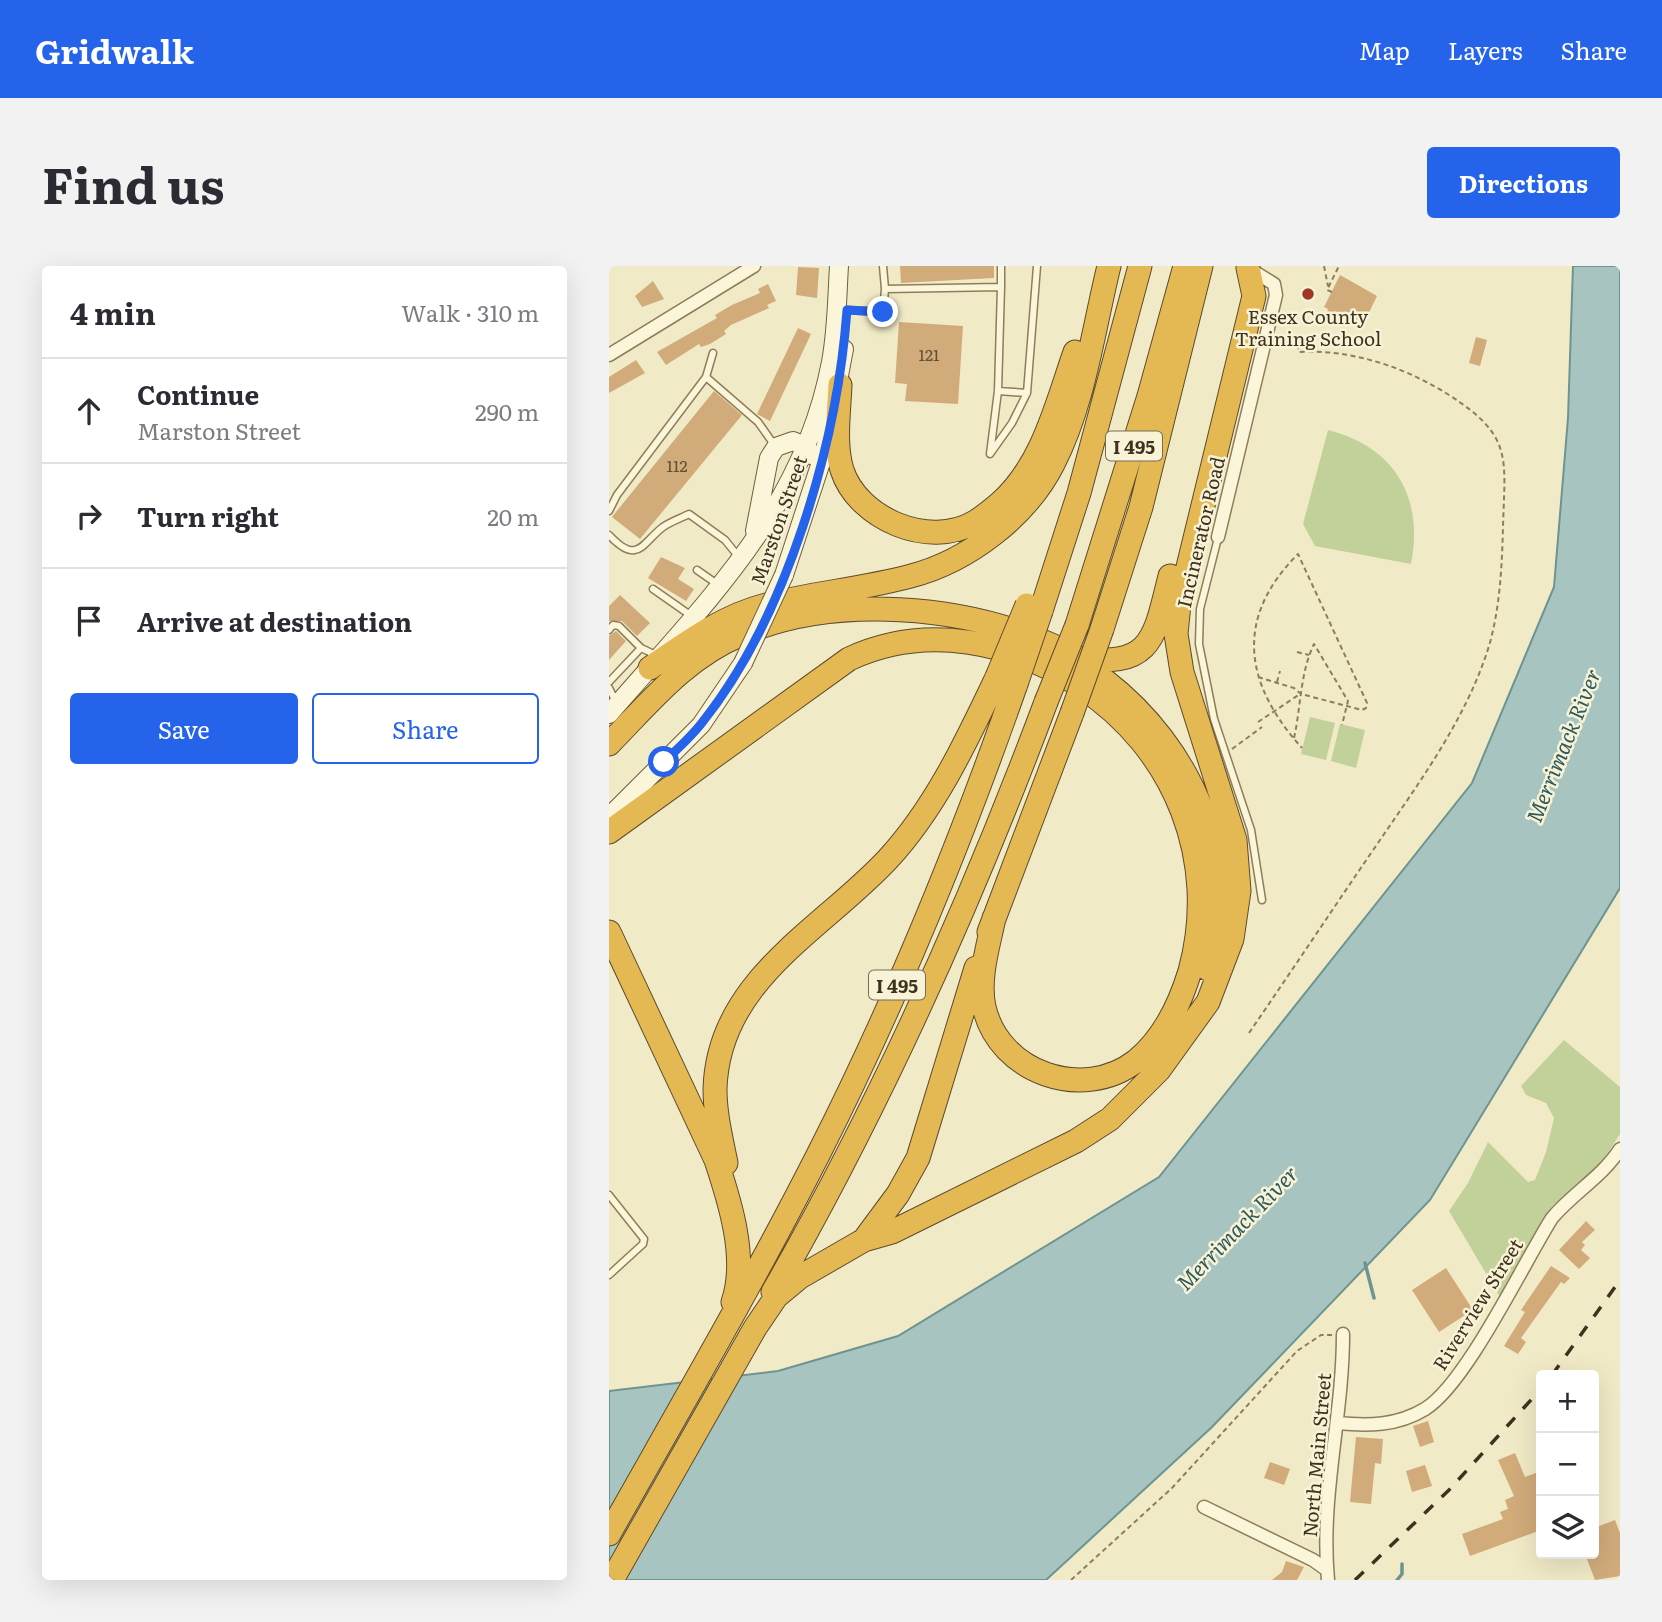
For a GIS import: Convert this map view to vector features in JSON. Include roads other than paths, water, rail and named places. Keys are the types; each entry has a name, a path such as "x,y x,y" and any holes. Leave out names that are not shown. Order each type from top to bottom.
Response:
{"highway":[{"path":"840,385 838,440 842,469 852,491 873,512 902,528 937,532 973,524 1002,502 1028,469 1041,444 1107,266"},
{"path":"650,657 726,620 764,605 913,576 957,558 997,530 1028,502 1053,465 1073,418 1107,266"},
{"name":"I 495","path":"609,1533 755,1275 820,1152 890,1001 991,753 1006,681 1079,493 1140,266"},
{"path":"1074,658 1105,662 1127,659 1144,647 1156,631 1246,267"},
{"path":"611,1580 755,1328 776,1297 800,1277 864,1240 892,1231 1076,1142 1127,1104 1159,1069 1207,1002 1219,978 1232,939 1239,891 1235,840 1182,672 1176,634 1179,604 1254,296 1246,267"},
{"path":"864,1240 898,1194 918,1158 972,978 1103,629 1141,507 1195,268"},
{"name":"I 495","path":"611,1580 783,1274 876,1100 966,897 1077,625 1149,397 1195,268"},
{"path":"609,744 674,676 705,652 743,633 778,622 837,612 896,610 961,617 1024,635 1074,658 1124,696 1155,729 1182,765 1209,829 1217,882 1218,914 1213,951 1191,1022"},
{"path":"609,832 623,811 826,673 866,651 891,644 938,639 994,647 1035,662 1070,680 1110,708 1137,733 1164,770 1183,809 1196,857 1200,886 1198,937 1187,979 1174,1012 1158,1038 1136,1061 1101,1078 1069,1080 1035,1071 1003,1047 992,1029 981,989 994,919"},
{"path":"728,1197 730,1182 715,1089 720,1055 734,1013 751,988 781,956 840,906 889,857 935,796 972,730 1006,681"},
{"path":"609,765 615,750 638,714"},
{"path":"609,932 716,1160 728,1197 737,1255 738,1289 725,1326 609,1533"},
{"path":"609,968 645,1010"}],"main road":[{"name":"Marston Street","path":"612,702 650,657 694,618 721,587 745,556 797,472 807,447 831,362 839,266"},
{"name":"Marston Street","path":"623,811 701,725 743,663 784,575 814,486 840,385 847,310 846,266"},
{"path":"745,556 759,519 769,458 776,447 793,441 807,447 814,461 814,486"}],"street":[{"path":"609,355 754,266"},
{"name":"Incinerator Road","path":"1218,537 1276,295 1274,284 1246,267"},
{"name":"Riverview Street","path":"1337,1423 1378,1426 1426,1408 1442,1394 1466,1362 1552,1218 1569,1198 1605,1169 1620,1149"},
{"name":"North Main Street","path":"1325,1577 1327,1494 1337,1423 1343,1334"},
{"path":"1204,1507 1313,1560 1325,1577"}],"lane":[{"path":"847,310 883,312 883,266"},
{"path":"1001,266 998,391 990,454 1012,422 1027,393 1037,266"},
{"path":"885,289 1001,287"},
{"path":"609,511 617,495 706,377 713,353"},
{"path":"706,377 758,422 776,447"},
{"path":"998,391 1027,393"},
{"path":"609,536 618,545 634,550 645,548 663,527 689,514 745,556"},
{"name":"Incinerator Road","path":"1218,537 1200,609 1199,644 1214,719 1251,830 1262,900"},
{"path":"697,570 721,587"},
{"path":"653,589 694,618"},
{"path":"609,630 613,625 619,626 650,657 609,682"},
{"path":"609,1195 644,1239 643,1244 609,1275"}],"water":[{"name":"Merrimack River","path":"1573,266 1620,266 1620,888 1430,1200 1212,1427 1046,1580 609,1580 609,1391 778,1371 898,1336 1159,1177 1472,783 1554,587 1568,418"}],"waterway":[{"path":"1365,1263 1374,1298"},
{"path":"1397,1580 1402,1574 1402,1564"}],"railway":[{"path":"1556,1370 1620,1280"},
{"path":"1355,1580 1449,1490 1536,1394"}],"place":[{"name":"Essex County Training School","path":"1308,294"}]}
